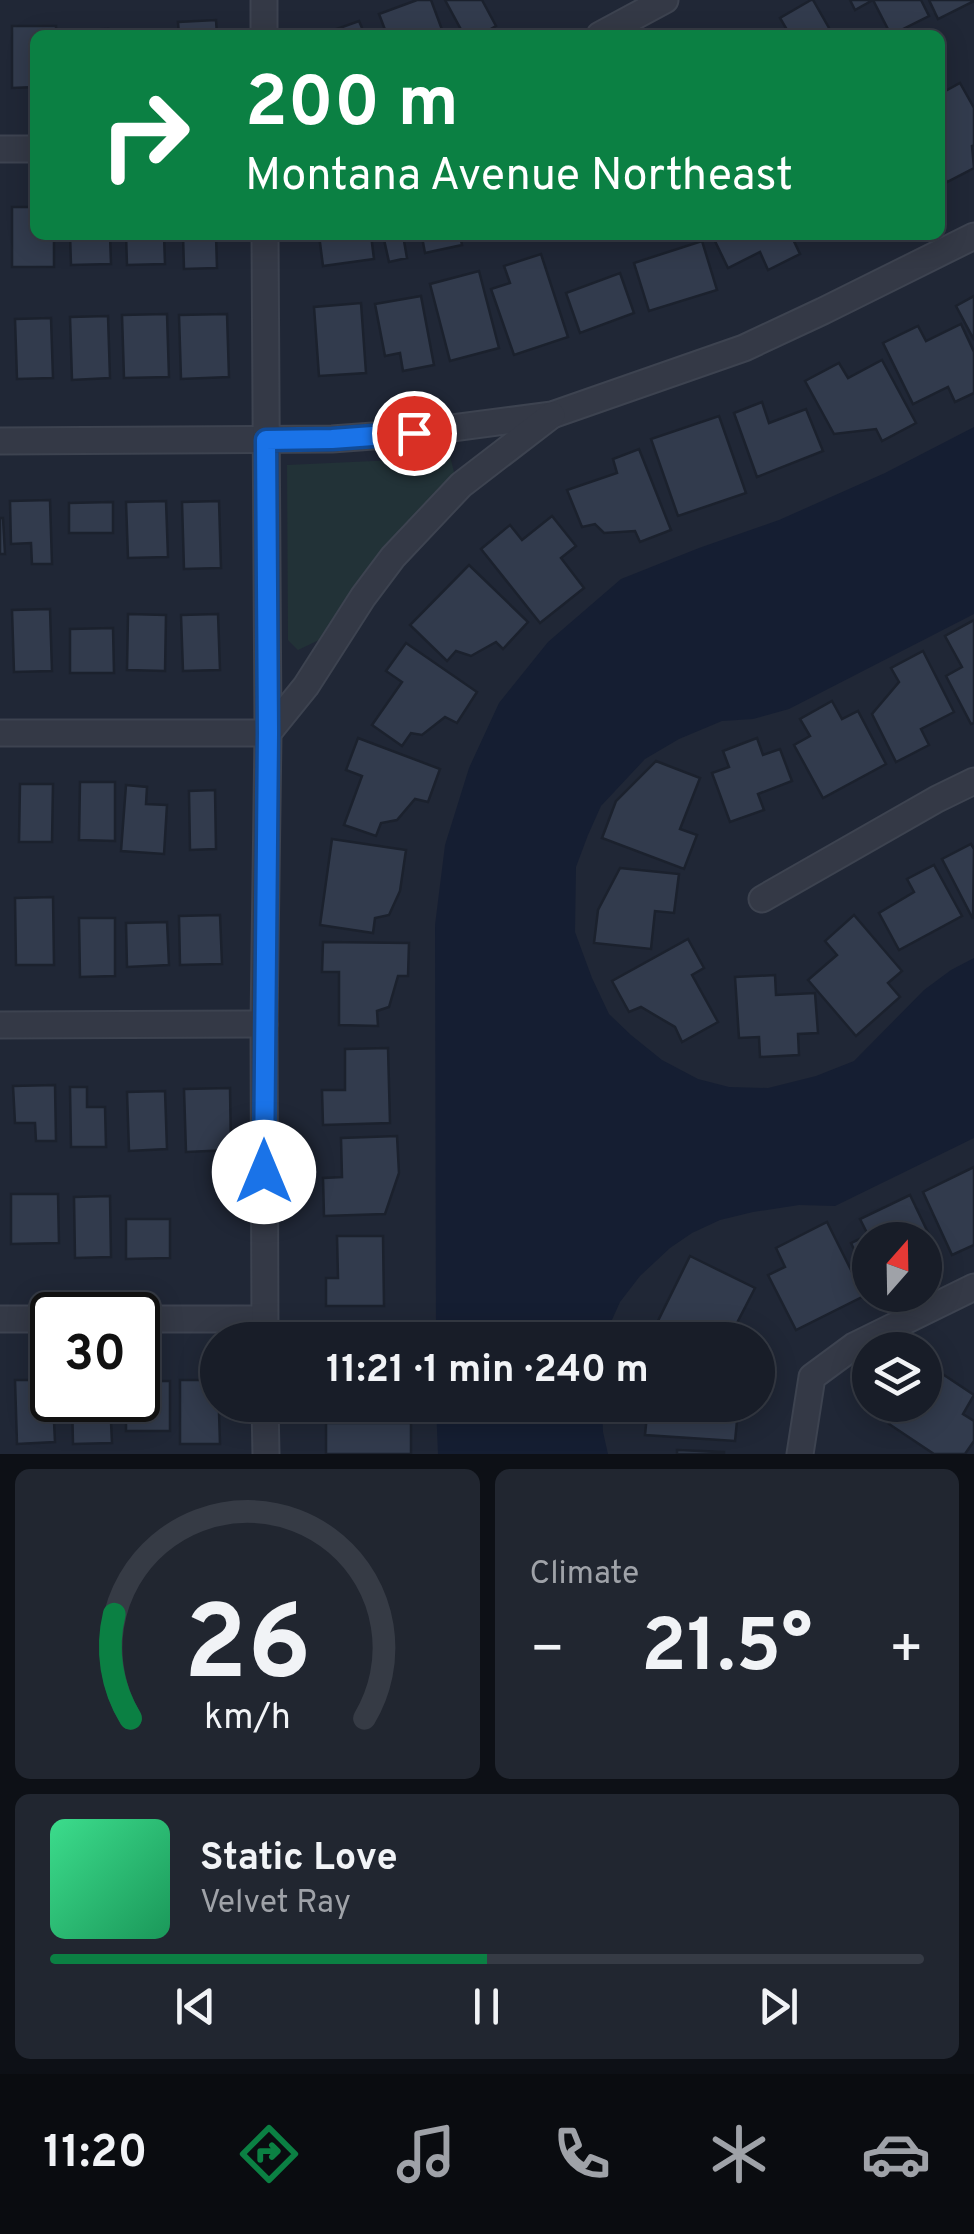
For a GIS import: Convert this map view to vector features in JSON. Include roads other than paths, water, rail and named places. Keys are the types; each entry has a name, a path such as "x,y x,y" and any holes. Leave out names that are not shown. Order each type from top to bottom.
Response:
{"street":[{"path":"264,0 264,30"},
{"path":"609,30 664,0"},
{"path":"0,149 30,149"},
{"path":"0,441 332,439 552,415 744,348 974,236"},
{"path":"265,240 265,1322"},
{"path":"268,733 306,686 393,557 462,485 552,415"},
{"path":"0,733 268,733"},
{"path":"762,899 974,781"},
{"path":"0,1025 264,1024"},
{"path":"800,1454 812,1377 854,1346 974,1287"},
{"path":"0,1319 30,1319"},
{"path":"160,1321 200,1324"},
{"path":"265,1422 266,1454"}],"water":[{"path":"974,427 974,614 789,709 753,719 722,721 645,759 601,806 588,835 576,867 575,932 609,1014 662,1060 698,1079 729,1087 768,1088 854,1061 924,990 974,958 974,1138 835,1206 799,1205 753,1212 720,1220 692,1233 640,1276 620,1302 611,1322 436,1322 435,925 445,845 469,768 499,703 548,642 621,579 779,520 885,473"},
{"path":"437,1422 603,1422 608,1454 438,1454"}]}
